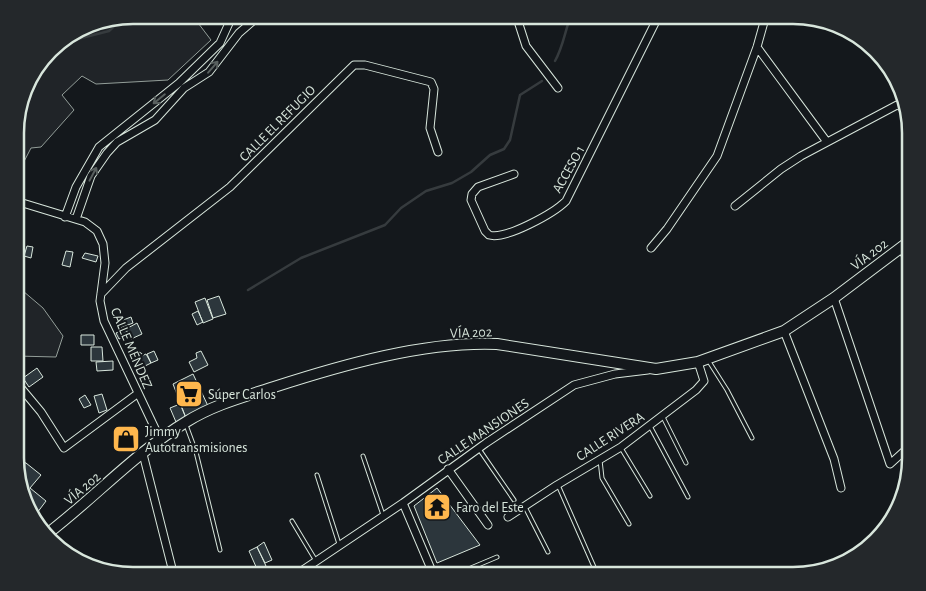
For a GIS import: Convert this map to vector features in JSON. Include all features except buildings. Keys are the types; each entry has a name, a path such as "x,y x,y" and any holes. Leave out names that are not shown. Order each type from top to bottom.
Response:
{"main road":[{"name":"VÍA 202","path":"51,530 160,439 209,408 330,369 384,357 473,343 497,344 656,369 702,360 784,331 834,298 902,246"}],"street":[{"path":"65,217 76,186 99,147 179,83 220,43 229,24"},
{"path":"76,220 91,176 107,153 117,142 155,120 184,88 209,72 236,37 250,24"},
{"path":"519,24 526,46 558,88"},
{"name":"ACCESO 1","path":"514,174 478,187 472,194 471,200 485,231 489,235 500,236 549,215 566,201 654,24"},
{"path":"651,248 667,229 717,156 757,47 763,24"},
{"path":"757,47 827,142"},
{"name":"CALLE EL REFUGIO","path":"101,294 126,268 230,187 354,65 365,65 431,82 434,89 430,128 438,152"},
{"path":"736,206 781,169 827,142 898,106"},
{"name":"CALLE MÉNDEZ","path":"24,204 76,220 92,227 101,236 105,264 101,311 137,394 160,439"},
{"path":"834,298 890,464 902,453"},
{"path":"784,331 834,459 842,488"},
{"name":"CALLE RIVERA","path":"508,517 557,485 621,448 663,417 704,381 702,360"},
{"name":"CALLE MANSIONES","path":"307,567 383,515 404,503 478,448 574,384 615,374 656,369"},
{"path":"24,392 41,412 64,448 137,394"},
{"path":"143,454 172,567"},
{"path":"448,469 488,525"},
{"path":"404,503 430,567"}],"lane":[{"path":"899,248 902,253"},
{"path":"702,360 727,390 752,438"},
{"path":"663,417 686,463"},
{"path":"185,422 196,452 220,550"},
{"path":"650,426 688,497"},
{"path":"478,448 514,500"},
{"path":"621,448 650,496"},
{"path":"363,456 383,515"},
{"path":"600,459 602,478 629,524"},
{"path":"317,475 339,545"},
{"path":"557,485 594,567"},
{"path":"524,506 548,552"},
{"path":"292,521 316,561"},
{"path":"473,567 497,557"}],"shaded area":[{"path":"199,24 211,40 168,80 96,84 82,76 62,95 74,110 41,147 31,148 24,162 25,118 35,84 46,66 78,38 118,25"},
{"path":"24,292 43,308 63,336 56,357 24,356"}],"waterway":[{"path":"555,61 568,24"},
{"path":"76,39 109,31 115,25"},
{"path":"248,290 301,258 385,225 401,208 426,191 452,183 471,172 490,155 504,149 510,140 520,95 542,81"}],"place":[{"name":"Súper Carlos","path":"189,394"},
{"name":"Jimmy Autotransmisiones","path":"126,439"},
{"name":"Faro del Este","path":"437,507"}]}
